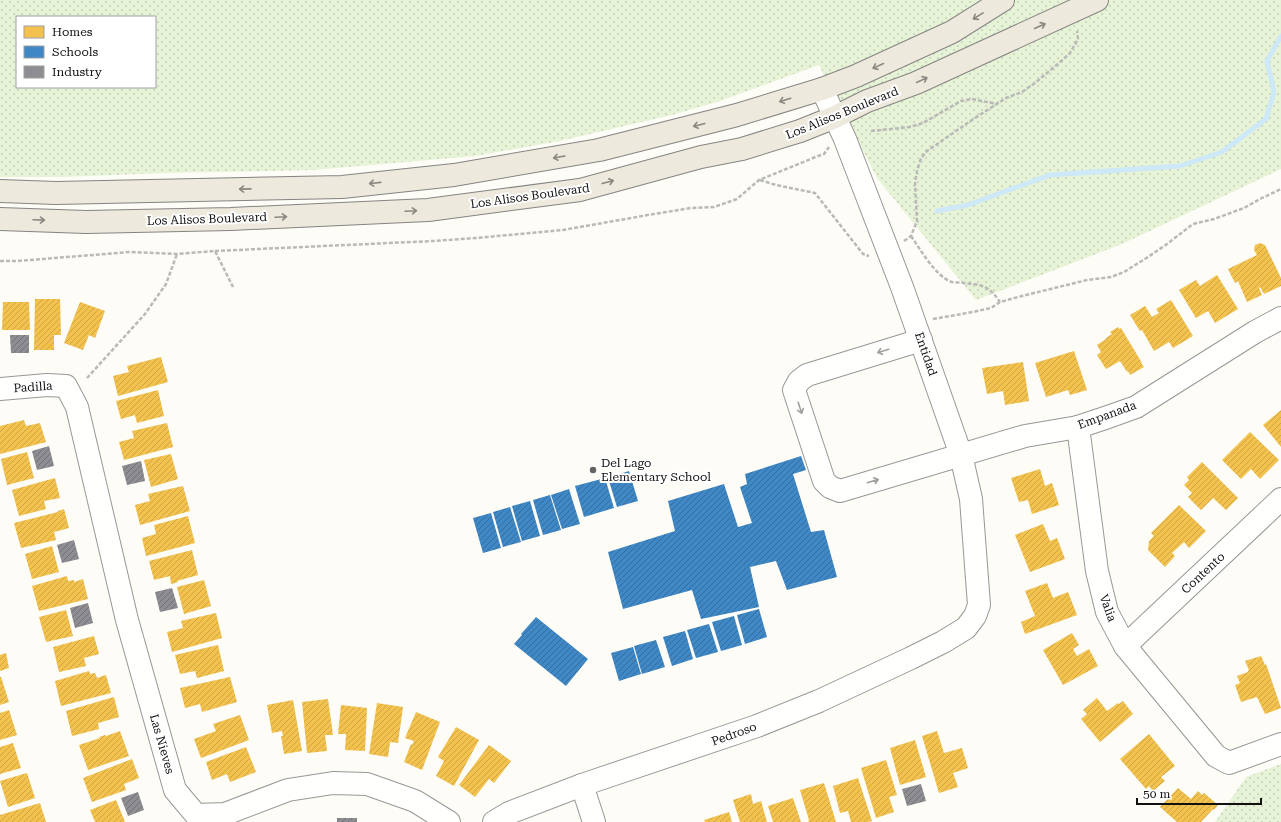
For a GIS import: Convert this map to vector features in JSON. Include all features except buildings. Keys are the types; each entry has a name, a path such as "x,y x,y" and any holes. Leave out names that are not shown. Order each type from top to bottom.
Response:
{"main road":[{"path":"0,191 63,193 342,187 454,175 599,150 737,115 822,89 856,76 952,32 1003,0"},
{"name":"Los Alisos Boulevard","path":"0,219 86,222 231,219 428,210 580,190 701,157 742,149 800,131 835,117 867,101 916,83 1097,0"}],"street":[{"name":"Entidad","path":"822,89 848,146 918,332 961,455 971,499 979,605 975,616 966,628"},
{"name":"Empanada","path":"918,332 806,375 799,381 794,390 824,481 830,487 840,491 1025,436 1078,427 1136,407 1255,332 1281,318"},
{"name":"Padilla","path":"0,389 47,385 66,386 77,407"},
{"name":"Las Nieves","path":"77,407 127,620 175,790 196,816 225,814 288,790 333,783 367,784 415,801 449,822"},
{"name":"Valia","path":"1078,427 1097,571 1107,612 1126,646 1216,756 1229,763 1281,744"},
{"name":"Contento","path":"1126,646 1281,499"},
{"name":"Pedroso","path":"494,822 509,813 582,786 757,726 819,701 912,658 966,628"},
{"path":"582,786 594,822"}],"path":[{"path":"900,244 912,236 917,221 915,184 921,158 927,151 972,120 1006,98 1022,92 1059,63 1070,53 1078,39 1077,31"},
{"path":"871,131 910,128 961,101 972,99 997,104"},
{"path":"0,261 130,252 177,254 433,241 563,230 690,208 714,207 737,199 759,180 824,154 831,144"},
{"path":"759,180 776,186 814,193 863,254 874,259"},
{"path":"918,332 938,317 979,311 991,308 1000,302 1087,280 1111,277 1124,272 1167,244 1193,224 1214,219 1244,208 1281,189"},
{"path":"912,236 921,253 942,276 952,282 986,286 1000,302"},
{"path":"215,251 233,287"},
{"path":"87,378 145,314 166,284 177,254"}],"green space":[{"path":"0,0 1281,0 1281,169 1122,244 976,300 877,178 819,65 717,102 672,115 560,141 475,156 313,170 62,177 0,177"},
{"path":"1281,764 1281,822 1215,822 1246,777"}],"waterway":[{"path":"937,211 968,205 1050,175 1180,166 1222,152 1266,119 1274,92 1267,61 1281,36"}],"place":[{"name":"Del Lago Elementary School","path":"593,470"}]}
